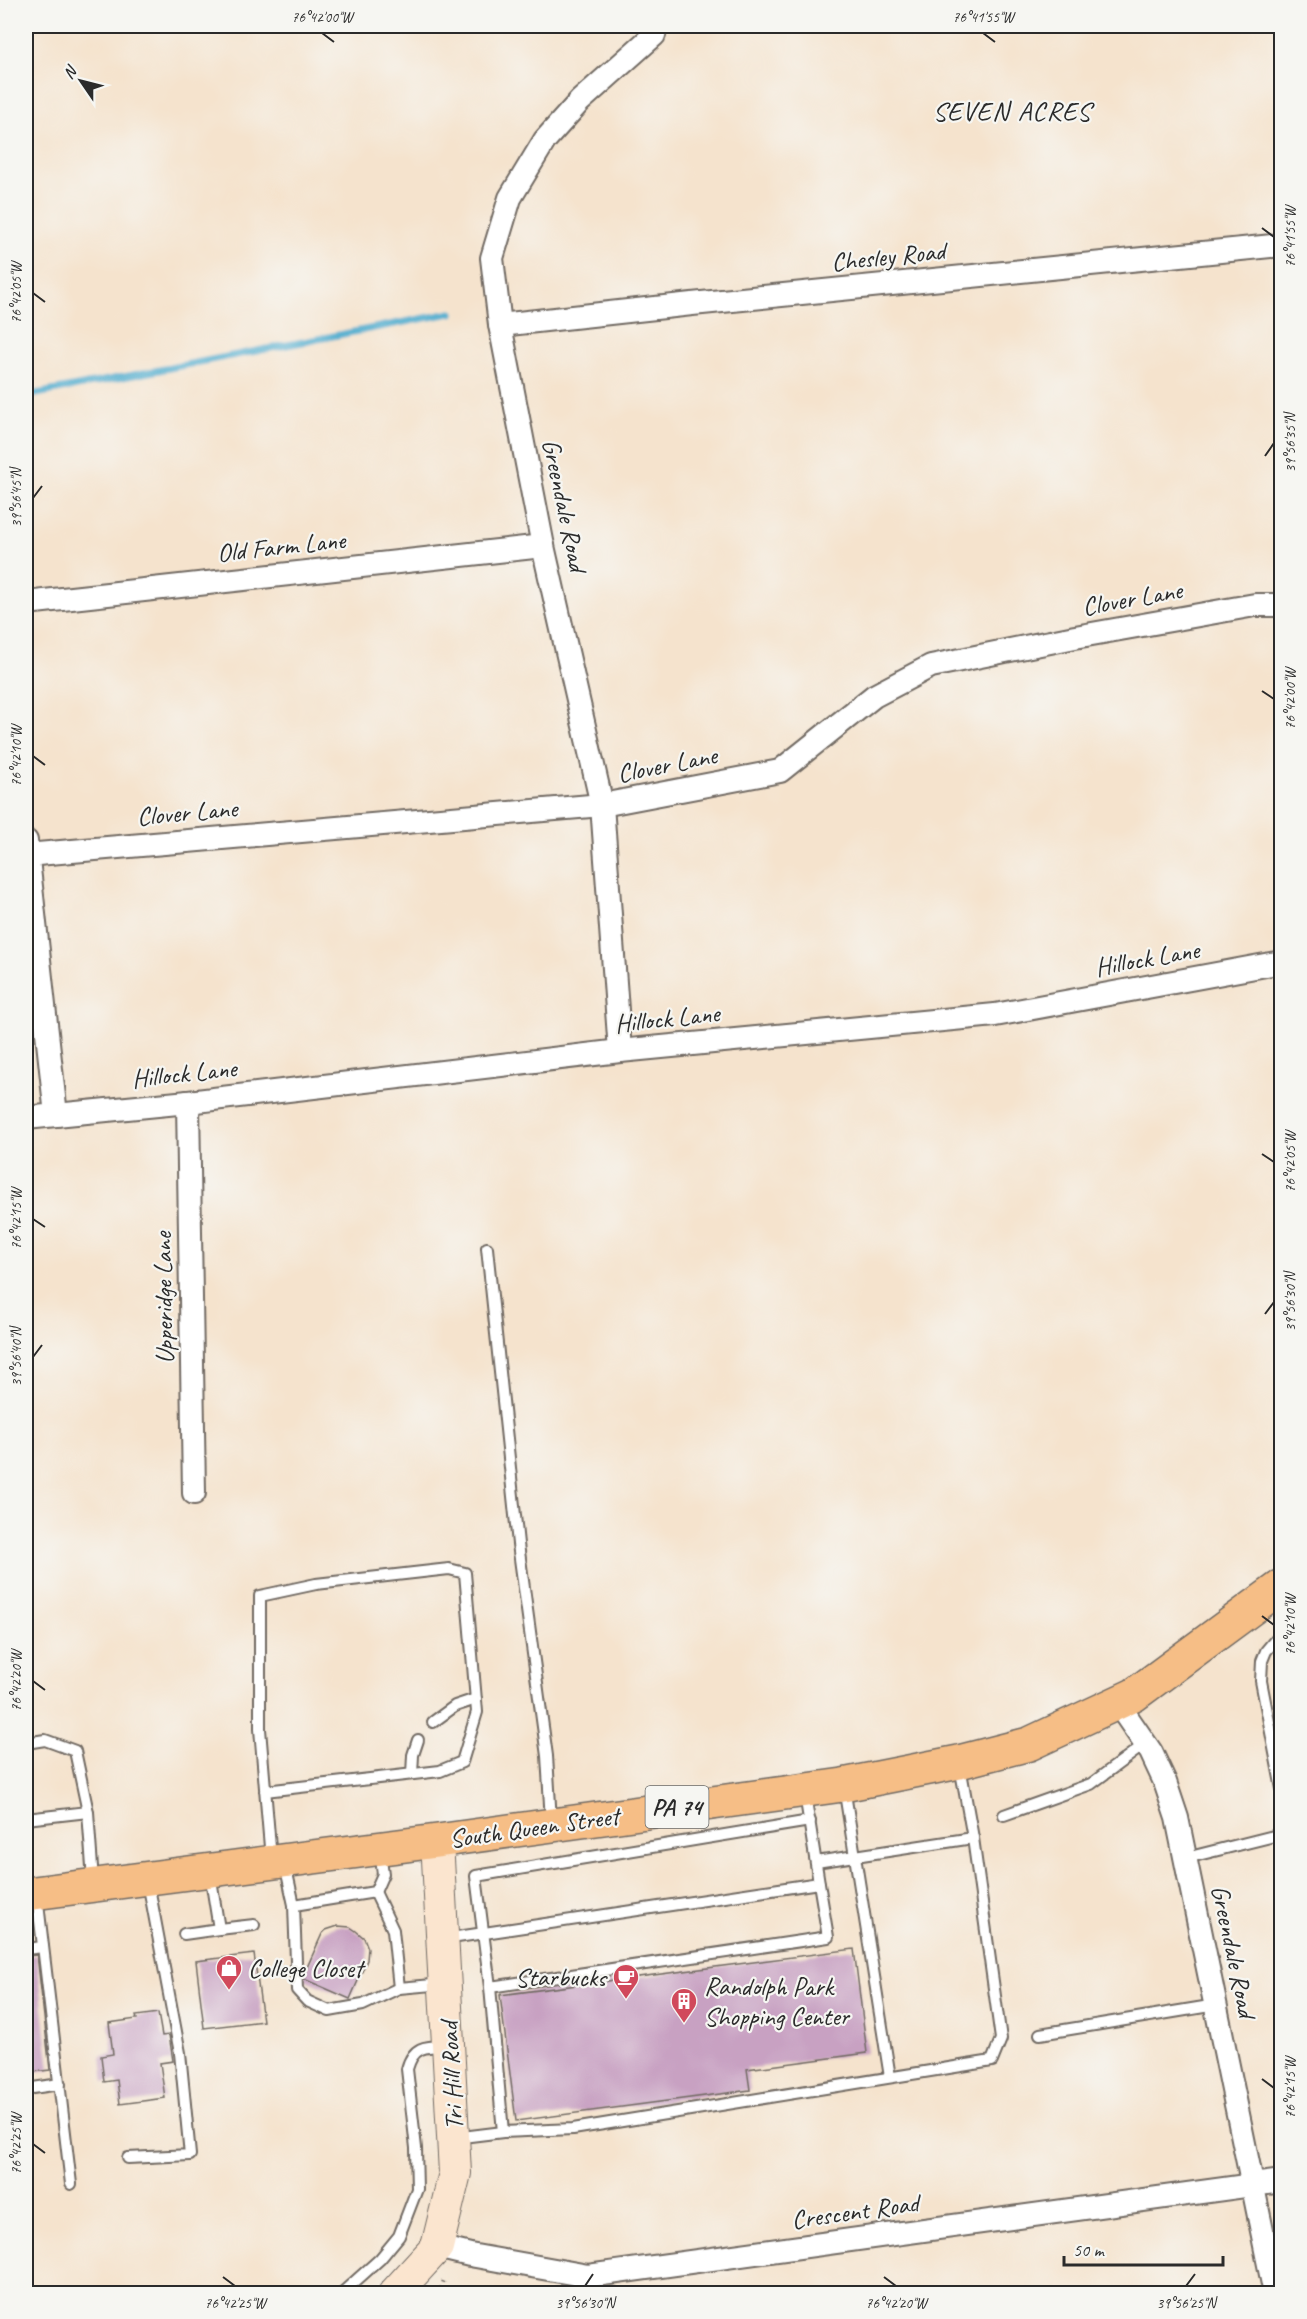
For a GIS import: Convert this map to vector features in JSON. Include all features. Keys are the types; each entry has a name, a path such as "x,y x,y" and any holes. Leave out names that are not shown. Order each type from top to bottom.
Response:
{"main road":[{"name":"South Queen Street","path":"31,1893 551,1825 807,1805 843,1785 959,1762 1029,1744 1118,1704 1134,1695 1281,1586"}],"street":[{"name":"Greendale Road","path":"620,1051 602,805 543,546 500,325 492,258 510,198 545,140 580,101 654,34 656,26"},
{"name":"Chesley Road","path":"500,325 1281,245"},
{"name":"Old Farm Lane","path":"26,603 543,546"},
{"name":"Clover Lane","path":"26,850 602,805 780,771 874,696 931,666 1075,637 1255,605 1281,605"},
{"path":"26,850 56,1115"},
{"name":"Hillock Lane","path":"26,1118 189,1102 620,1051 995,1015 1281,962"},
{"name":"Upperidge Lane","path":"189,1102 194,1493"},
{"name":"Greendale Road","path":"1118,1704 1151,1752 1177,1818 1275,2294"},
{"name":"Tri Hill Road","path":"394,2294 437,2247 455,2173 437,1841"},
{"name":"Crescent Road","path":"437,2247 590,2285 1281,2181"}],"lane":[{"path":"487,1248 518,1544 547,1756 551,1825"},
{"path":"265,1791 440,1771 462,1762 477,1712 465,1573 449,1569 316,1584 260,1596 260,1729 265,1791 278,1861 294,1905 297,1990 307,2001 329,2011 363,2005 399,1988 446,1984"},
{"path":"1281,1638 1276,1639 1266,1651 1262,1661 1262,1681 1281,1789"},
{"path":"433,1722 456,1706 476,1699"},
{"path":"26,1743 45,1740 75,1751 88,1812 94,1885"},
{"path":"412,1774 413,1755 418,1740"},
{"path":"1004,1815 1091,1784 1145,1744"},
{"path":"454,2138 503,2132 573,2129 992,2061 1001,2039 973,1838 959,1762"},
{"path":"843,1785 890,2077"},
{"path":"490,1987 828,1937 807,1805 476,1876 490,1987 503,2132"},
{"path":"26,1819 88,1812"},
{"path":"1186,1858 1281,1834"},
{"path":"816,1862 973,1838"},
{"path":"380,1848 383,1874 375,1893 393,1930 399,1988"},
{"path":"210,1870 219,1929"},
{"path":"128,2158 190,2155 180,2053 148,1878"},
{"path":"443,1939 819,1883"},
{"path":"31,1893 43,1947 71,2184"},
{"path":"294,1905 375,1893"},
{"path":"184,1934 254,1925"},
{"path":"26,1949 43,1947"},
{"path":"1040,2034 1216,2004"},
{"path":"341,2294 380,2259 399,2236 417,2189 416,2148 407,2069 411,2057 425,2046 449,2046"},
{"path":"26,2089 60,2084"}],"building":[{"path":"338,1926 350,1927 356,1931 364,1938 368,1948 367,1960 350,1999 304,1979 304,1974 322,1934"},
{"name":"Randolph Park Shopping Center","path":"854,1949 867,2053 747,2069 750,2090 516,2121 500,1995"},
{"name":"College Closet","path":"254,1954 263,2021 204,2028 196,1961"},
{"path":"37,1955 50,2070 33,2072 32,2063 26,2064 26,1956"},
{"path":"158,2013 162,2036 169,2035 173,2061 160,2063 165,2098 120,2104 117,2080 104,2082 101,2056 113,2054 109,2023"}],"waterway":[{"path":"26,396 451,313"}],"place":[{"name":"College Closet","path":"229,1991"},
{"name":"Starbucks","path":"626,2000"},
{"name":"Randolph Park Shopping Center","path":"684,2024"}],"district":[{"name":"SEVEN ACRES","path":"1012,111"}]}
